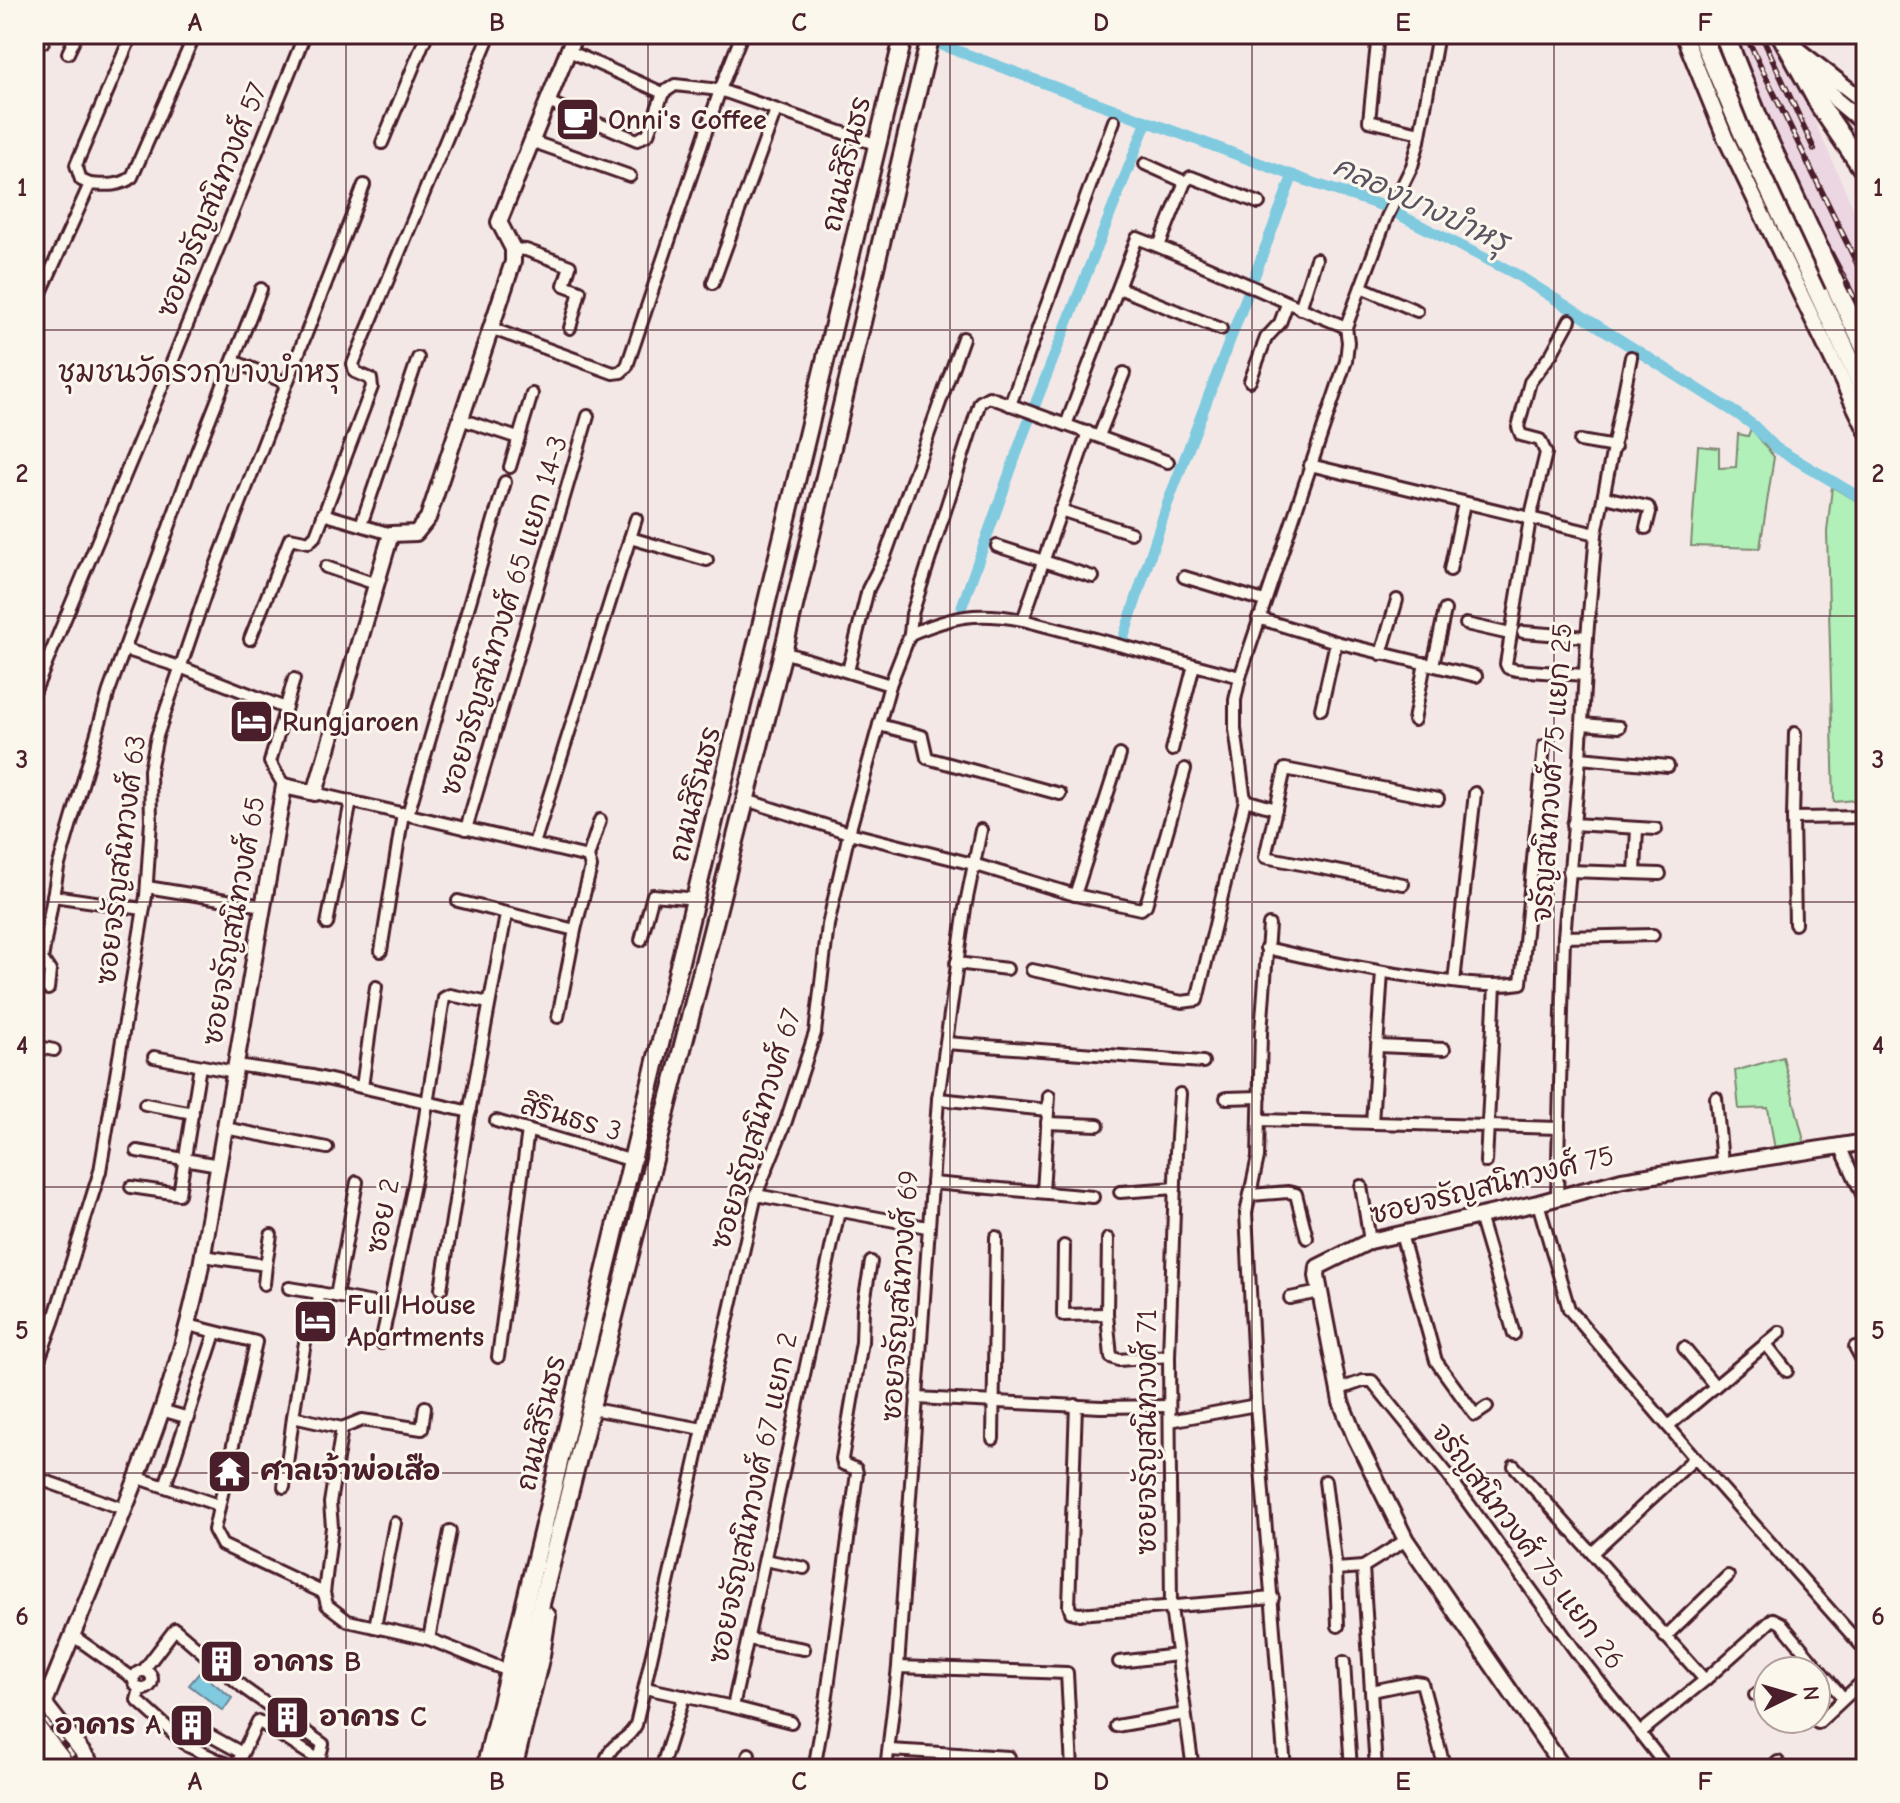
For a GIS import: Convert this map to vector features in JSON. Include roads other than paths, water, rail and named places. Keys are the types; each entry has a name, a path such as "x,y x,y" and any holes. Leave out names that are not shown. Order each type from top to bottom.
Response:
{"highway":[{"path":"1701,34 1743,133 1866,394"},
{"path":"1724,34 1793,197 1866,350"},
{"path":"1783,34 1821,107 1866,173"}],"main road":[{"name":"ถนนสิรินธร","path":"499,1769 534,1565 904,34"},
{"name":"ถนนสิรินธร","path":"485,1769 555,1555 783,652 931,34"},
{"path":"787,524 812,533"},
{"path":"782,544 806,552"},
{"name":"ถนนสิรินธร","path":"513,1769 541,1655 555,1555"},
{"name":"ถนนสิรินธร","path":"476,1769 519,1601 534,1565"},
{"path":"37,1702 81,1769"},
{"path":"37,1702 94,1769"},
{"path":"34,1722 71,1769"},
{"path":"34,1744 55,1769"}],"street":[{"path":"68,53 77,34"},
{"path":"132,34 76,165 81,180 95,184 125,182 132,177 195,34"},
{"name":"ซอยจรัญสนิทวงศ์ 57","path":"34,693 305,34"},
{"path":"382,143 427,34"},
{"path":"250,639 288,542 294,537 305,541 313,539 323,514 372,387 371,379 355,372 353,364 490,34"},
{"path":"323,514 391,534 409,535 422,529 513,262 513,249 499,222 575,34"},
{"path":"490,328 613,373 621,372 627,366 720,90 742,34"},
{"path":"1378,34 1369,121 1420,133"},
{"path":"1032,970 1182,1002 1197,1000 1245,800 1235,729 1235,700 1240,677 1346,361 1346,327 1393,202 1412,166 1438,34"},
{"path":"1684,34 1733,124 1866,407"},
{"path":"1684,34 1725,137 1866,430"},
{"path":"1783,34 1836,100 1866,125"},
{"path":"1798,50 1866,103"},
{"path":"569,51 663,93"},
{"path":"548,102 637,140 648,134 663,93 675,85 720,90 878,145"},
{"path":"713,283 776,110"},
{"path":"1114,121 1010,405 1168,462"},
{"path":"531,141 630,176"},
{"path":"1145,164 1185,182"},
{"path":"1159,246 1185,182 1191,177 1259,203"},
{"path":"34,308 95,184"},
{"name":"ซอยจรัญสนิทวงศ์ 63","path":"34,1373 100,1171 147,887 150,770 157,736 207,589 364,185"},
{"path":"1066,425 1137,238 1346,327"},
{"path":"513,249 526,250 570,266 564,285 580,291 570,328"},
{"path":"1300,309 1316,259"},
{"path":"1361,287 1417,311"},
{"path":"1119,288 1221,329"},
{"path":"48,989 50,971 42,959 53,896 89,755 124,649 261,289"},
{"path":"1250,381 1266,338 1280,323 1287,304"},
{"path":"1570,320 1552,353 1530,382 1518,427 1521,435 1540,440 1546,453 1530,519 1506,664 1508,668 1584,675"},
{"path":"848,671 868,589 885,556 963,338"},
{"name":"จรัญสนิทวงศ์ 75 แยก 25","path":"1557,1197 1564,937 1596,534 1631,357"},
{"path":"361,525 418,358"},
{"path":"233,361 287,383"},
{"path":"1023,620 1060,510 1124,373"},
{"path":"510,467 532,394"},
{"name":"ซอยจรัญสนิทวงศ์ 67","path":"603,1769 607,1753 634,1731 756,1195 786,1121 815,1033 828,925 849,833 890,685 910,634 912,614 983,398 989,397 1010,405"},
{"name":"ซอยจรัญสนิทวงศ์ 65 แยก 14-3","path":"466,829 588,416"},
{"path":"460,419 518,438"},
{"path":"1580,441 1615,447"},
{"path":"1310,465 1596,534"},
{"path":"381,951 406,814 505,482"},
{"path":"1605,497 1648,507 1650,512 1646,528"},
{"path":"1450,570 1464,503"},
{"path":"1060,510 1131,533"},
{"path":"534,844 636,519"},
{"path":"391,534 315,793 588,857"},
{"path":"630,538 707,560"},
{"path":"997,546 1093,577"},
{"path":"326,567 376,584"},
{"path":"1184,577 1264,601"},
{"path":"1381,654 1397,600"},
{"path":"1414,720 1445,610"},
{"path":"910,634 946,619 978,614 1023,620 1240,677"},
{"path":"1258,618 1381,654 1476,676"},
{"path":"1466,624 1510,634"},
{"path":"1523,632 1587,637"},
{"path":"1321,709 1336,642"},
{"path":"124,649 285,708"},
{"path":"783,652 890,685"},
{"path":"1172,750 1194,665"},
{"path":"284,786 270,762 294,679"},
{"path":"1582,724 1619,727"},
{"path":"879,725 922,736 927,758 1060,794"},
{"path":"1795,733 1795,924"},
{"path":"1266,948 1382,972 1454,982 1495,985 1522,981 1544,746"},
{"path":"1075,895 1120,755"},
{"path":"1580,758 1668,766"},
{"path":"1403,884 1265,857 1286,768 1438,799"},
{"path":"746,800 849,833 973,864 1075,895 1141,909 1146,905 1185,769"},
{"name":"ซอยจรัญสนิทวงศ์ 65","path":"37,1702 72,1635 124,1509 161,1410 188,1325 203,1256 284,786 315,793"},
{"path":"1454,982 1475,793"},
{"path":"1245,800 1276,809"},
{"path":"327,924 351,801"},
{"path":"1793,818 1866,817"},
{"path":"558,1017 591,867 588,857 600,820"},
{"path":"1573,824 1656,829"},
{"path":"1635,873 1637,828"},
{"name":"ซอยจรัญสนิทวงศ์ 69","path":"886,1769 898,1667 938,1099 956,963 981,830"},
{"path":"1569,871 1660,874"},
{"path":"147,887 263,906"},
{"path":"641,940 653,895 697,899"},
{"path":"53,896 143,909"},
{"path":"458,901 575,930"},
{"path":"441,1289 506,915"},
{"path":"1269,925 1258,1157 1246,1213 1256,1405 1285,1769"},
{"path":"1564,937 1653,935"},
{"path":"956,963 1007,969"},
{"path":"1372,1123 1382,972"},
{"path":"1486,1162 1495,985"},
{"path":"362,1087 376,987"},
{"name":"ซอย 2","path":"381,1343 428,1103 444,998 450,995 489,1003"},
{"path":"946,1043 1203,1062"},
{"path":"34,1046 54,1050"},
{"path":"1379,1046 1444,1049"},
{"path":"154,1057 200,1066 313,1076 470,1112"},
{"path":"131,1187 179,1194 200,1066"},
{"name":"ซอยจรัญสนิทวงศ์ 71","path":"1180,1094 1169,1356 1171,1608 1193,1769"},
{"path":"1043,1192 1049,1096"},
{"path":"1226,1098 1260,1097"},
{"path":"1716,1098 1722,1162"},
{"path":"938,1099 1048,1110"},
{"path":"145,1104 193,1113"},
{"path":"1259,1120 1559,1128"},
{"name":"สิรินธร 3","path":"496,1121 633,1161"},
{"path":"1047,1123 1098,1125"},
{"path":"225,1128 327,1148"},
{"path":"498,1357 528,1130"},
{"name":"ซอยจรัญสนิทวงศ์ 75","path":"1564,1769 1406,1540 1355,1437 1337,1390 1317,1271 1320,1265 1370,1241 1538,1203 1647,1174 1866,1142"},
{"path":"1840,1146 1866,1203"},
{"path":"137,1151 219,1165"},
{"path":"336,1296 357,1182"},
{"path":"932,1183 1093,1197"},
{"path":"1361,1186 1370,1241"},
{"path":"1120,1192 1175,1188"},
{"path":"1251,1195 1296,1194 1307,1238"},
{"path":"756,1195 927,1227"},
{"path":"1538,1203 1569,1309 1695,1458 1866,1651"},
{"name":"ซอยจรัญสนิทวงศ์ 67 แยก 2","path":"645,1688 733,1707 839,1211"},
{"path":"1479,1216 1514,1334"},
{"path":"1401,1234 1436,1361 1475,1415 1487,1407"},
{"path":"264,1284 271,1235"},
{"path":"993,1439 996,1401 996,1237"},
{"path":"1108,1239 1107,1314 1112,1359 1169,1356"},
{"path":"1064,1246 1063,1315 1107,1314"},
{"path":"203,1256 266,1265"},
{"path":"814,1769 857,1473 856,1469 843,1464 842,1459 862,1342 863,1308 871,1262"},
{"path":"289,1288 389,1306"},
{"path":"1290,1298 1320,1292"},
{"path":"284,1487 306,1336 316,1325 319,1293"},
{"path":"188,1325 256,1342 214,1530 222,1545 324,1593"},
{"path":"1668,1426 1780,1332"},
{"path":"165,1486 215,1333"},
{"path":"1766,1344 1787,1371"},
{"path":"1855,1347 1866,1367"},
{"path":"1684,1348 1715,1386"},
{"name":"จรัญสนิทวงศ์ 75 แยก 26","path":"1337,1390 1372,1381 1445,1471 1577,1653 1668,1769"},
{"path":"916,1398 1169,1406"},
{"path":"1076,1405 1071,1612 1171,1608 1273,1598"},
{"path":"1170,1421 1256,1405"},
{"path":"293,1417 342,1428 362,1420 422,1429 425,1407"},
{"path":"592,1409 703,1429"},
{"path":"161,1410 189,1418"},
{"path":"342,1428 330,1503 332,1527 324,1593 327,1605 348,1621 429,1639 501,1668"},
{"path":"1592,1553 1695,1458"},
{"path":"1514,1466 1705,1680"},
{"path":"34,1477 124,1509"},
{"path":"136,1477 218,1505"},
{"path":"1325,1481 1336,1569 1338,1626"},
{"path":"375,1627 395,1523"},
{"path":"429,1639 450,1531"},
{"path":"1336,1569 1363,1567 1406,1540"},
{"path":"765,1560 804,1568"},
{"path":"1363,1567 1376,1769"},
{"path":"1665,1637 1728,1576"},
{"path":"1641,1732 1705,1680 1770,1620 1776,1619 1843,1698"},
{"path":"140,1689 137,1700 188,1746 235,1768 258,1721 319,1760 323,1744 245,1689 175,1629 134,1679 135,1685 146,1689 152,1682 151,1676 143,1671"},
{"path":"72,1635 134,1679"},
{"path":"748,1639 804,1649"},
{"path":"1119,1662 1177,1655"},
{"path":"1344,1662 1351,1769"},
{"path":"898,1667 1067,1673 1072,1769"},
{"path":"1832,1709 1866,1678"},
{"path":"1372,1691 1422,1683 1445,1769"},
{"path":"661,1769 684,1696"},
{"path":"733,1707 791,1722"},
{"path":"1116,1726 1185,1714"},
{"path":"182,1740 191,1725 242,1753"},
{"path":"889,1750 1009,1757"},
{"path":"744,1769 749,1754"}],"water":[{"path":"200,1672 232,1698 223,1711 189,1685"}],"waterway":[{"name":"คลองบางบำหรุ","path":"912,34 1380,205 1514,273 1736,413 1776,448 1866,501"},
{"path":"962,606 1025,430 1147,121"},
{"path":"1124,636 1167,505 1293,175"}],"railway":[{"path":"1716,34 1866,320"},
{"path":"1745,34 1866,282"},
{"path":"1761,34 1814,149"},
{"path":"34,1706 83,1769"}],"place":[{"name":"Onni's Coffee","path":"577,120"},
{"name":"Rungjaroen","path":"251,722"},
{"name":"Full House Apartments","path":"316,1321"},
{"name":"ศาลเจ้าพ่อเสือ","path":"229,1471"},
{"name":"อาคาร B","path":"222,1662"},
{"name":"อาคาร C","path":"288,1717"},
{"name":"อาคาร A","path":"192,1725"}],"district":[{"name":"ชุมชนวัดรวกบางบำหรุ","path":"199,372"}]}
